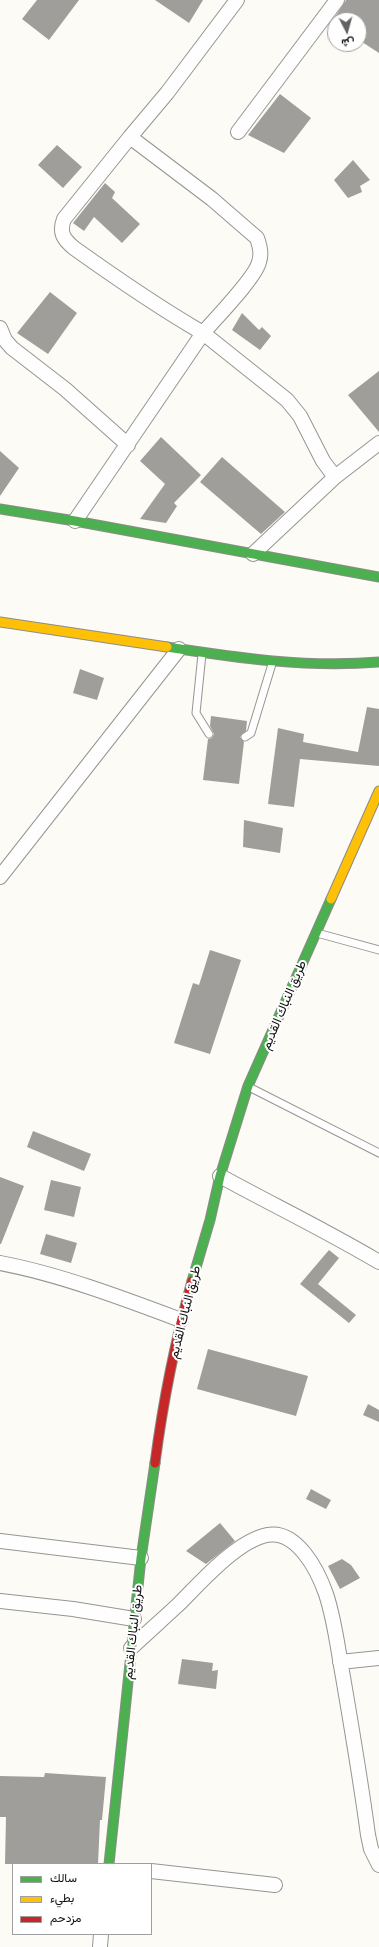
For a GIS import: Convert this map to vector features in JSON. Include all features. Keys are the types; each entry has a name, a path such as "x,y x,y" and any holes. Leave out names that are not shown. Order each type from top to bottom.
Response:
{"main road":[{"path":"0,509 76,521 379,578"},
{"path":"0,622 202,653 304,666 333,666 379,662"},
{"name":"طريق النباك القديم","path":"109,1863 141,1558 162,1412 181,1320 210,1220 220,1176 248,1086 315,932 379,791"}],"street":[{"path":"237,0 166,93 64,219 61,226 62,235 66,242 126,285 164,311 203,333 286,400 300,416 323,461 335,477"},
{"path":"238,132 337,0"},
{"path":"76,521 203,333 256,270 259,262 260,246 257,238 212,199 130,138"},
{"path":"0,328 4,340 12,348 66,389 128,445"},
{"path":"253,554 335,477 379,443"},
{"path":"0,877 179,649"},
{"path":"220,1176 274,1206 330,1232 379,1262"},
{"path":"0,1263 139,1304 181,1320"},
{"path":"131,1648 214,1569 252,1540 268,1535 286,1536 299,1547 313,1566 326,1594 333,1622 340,1662 368,1835 371,1849 379,1865"},
{"path":"0,1541 141,1558"},
{"path":"0,1601 73,1609 134,1619"},
{"path":"340,1662 379,1658"},
{"path":"152,1871 275,1885"},
{"path":"100,1947 101,1935"}],"lane":[{"path":"202,653 196,713 209,734"},
{"path":"245,737 251,733 272,662"},
{"path":"315,932 379,950"},
{"path":"248,1086 379,1153"}],"building":[{"path":"37,0 79,0 49,40 22,19"},
{"path":"155,0 203,0 189,23"},
{"path":"346,0 379,0 379,53 367,45 367,12 338,12"},
{"path":"280,94 311,118 284,153 248,135"},
{"path":"57,145 82,167 63,188 38,165"},
{"path":"353,160 370,180 360,186 362,192 348,198 334,180"},
{"path":"105,183 115,192 112,198 140,224 122,243 94,217 84,231 73,223"},
{"path":"50,292 77,313 48,354 17,333"},
{"path":"242,313 259,330 262,327 271,336 260,350 232,330"},
{"path":"379,371 379,432 348,395"},
{"path":"161,437 201,475 174,503 177,506 166,523 140,519 165,484 140,461"},
{"path":"0,451 19,468 0,496"},
{"path":"222,457 285,512 261,534 200,482"},
{"path":"80,669 104,678 97,700 73,693"},
{"path":"367,707 379,709 379,766 300,759 294,807 268,804 278,728 304,734 303,742 358,752"},
{"path":"211,716 247,721 246,731 240,737 244,742 239,784 203,780 208,739 212,738 214,734 210,726"},
{"path":"244,820 283,828 280,853 243,847"},
{"path":"210,950 241,960 210,1054 174,1043 193,983 199,985"},
{"path":"33,1131 91,1154 84,1171 27,1147"},
{"path":"0,1177 24,1186 1,1244 0,1244"},
{"path":"51,1180 81,1187 74,1217 44,1210"},
{"path":"46,1234 77,1243 71,1263 40,1254"},
{"path":"329,1250 339,1258 318,1284 356,1315 349,1323 300,1284"},
{"path":"208,1349 308,1376 296,1416 197,1389"},
{"path":"368,1404 379,1410 379,1422 363,1415"},
{"path":"311,1489 331,1500 326,1509 306,1499"},
{"path":"220,1523 235,1541 206,1564 186,1551"},
{"path":"342,1559 351,1565 360,1578 340,1589 328,1566"},
{"path":"182,1659 213,1663 212,1671 218,1670 216,1689 178,1684"},
{"path":"45,1773 106,1777 102,1820 100,1820 98,1863 5,1864 6,1817 0,1817 0,1776 44,1777"}],"traffic: fast":[{"path":"0,509 75,521 379,577"},
{"path":"167,647 220,655 299,663 352,664 379,662"},
{"path":"192,1281 210,1220 220,1176 248,1086 331,899"},
{"path":"109,1863 141,1558 155,1463"}],"traffic: slow":[{"path":"0,622 167,647"},
{"path":"331,899 379,791"}],"traffic: jam":[{"path":"155,1463 170,1372 192,1281"}]}
